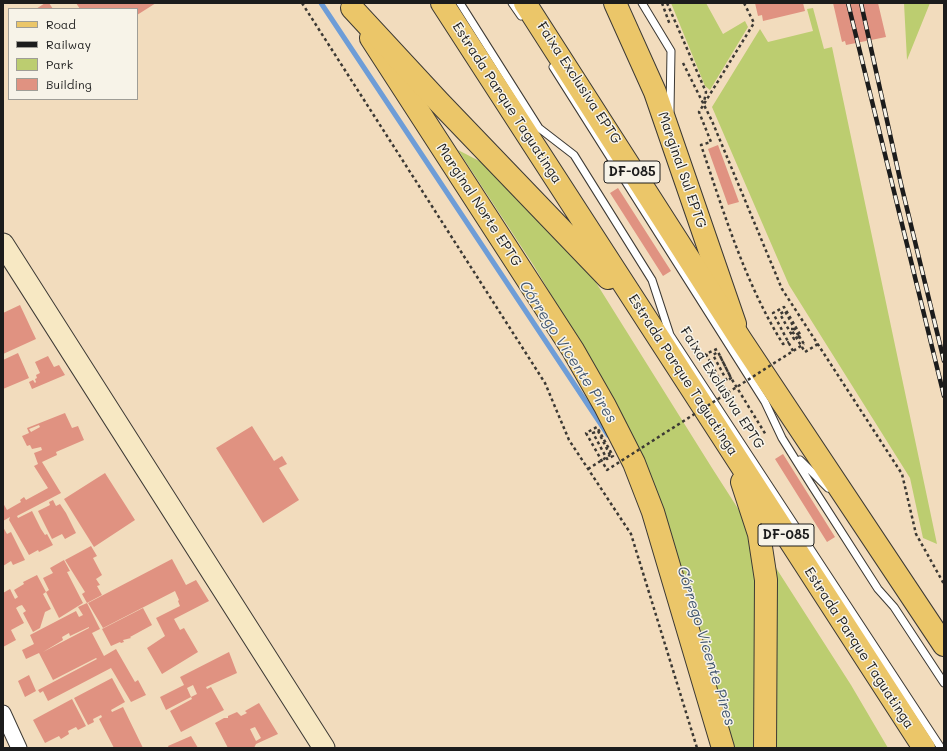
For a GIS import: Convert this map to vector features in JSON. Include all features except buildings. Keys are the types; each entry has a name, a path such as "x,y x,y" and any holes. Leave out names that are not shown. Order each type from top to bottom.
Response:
{"main road":[{"name":"Estrada Parque Taguatinga","path":"442,3 924,748"},
{"name":"Marginal Sul EPTG","path":"615,3 655,92 741,340"},
{"path":"351,5 439,102 566,233 648,321"},
{"name":"Marginal Norte EPTG","path":"351,5 573,350 620,434 634,463 653,512 723,748"},
{"name":"DF-085","path":"525,13 944,645"},
{"path":"728,445 759,534 766,580 765,748"},
{"path":"917,603 944,635"}],"street":[{"path":"3,244 324,748"},
{"path":"3,713 19,748"}],"lane":[{"name":"Faixa Exclusiva EPTG","path":"460,3 539,128 574,155 652,280 670,335 941,748"},
{"name":"Faixa Exclusiva EPTG","path":"512,3 525,13"},
{"path":"642,3 671,51 670,135"},
{"name":"Faixa Exclusiva EPTG","path":"550,63 761,396 792,453 878,589 894,607 944,683"},
{"path":"792,453 859,517"},
{"path":"771,489 805,564"}],"path":[{"path":"302,3 545,383 569,440 631,534 697,748"},
{"path":"662,3 670,27"},
{"path":"667,3 706,92 704,105"},
{"path":"744,3 754,22 699,112 710,142 701,145 728,225 761,308 783,344 789,342"},
{"path":"683,62 712,121 782,289 902,474 916,534 944,584"},
{"path":"793,351 773,313 784,307 801,336 797,337 794,340 780,314 785,311 794,328 797,337 805,352 818,344"},
{"path":"588,469 610,455 598,431 593,433 607,459 613,456 597,427 586,433 607,470 804,344 797,337"},
{"path":"727,393 706,354 717,348 731,378"},
{"path":"731,378 727,381 713,355 718,352 731,378 767,437"}],"green space":[{"path":"671,3 706,3 723,34 745,21 748,27 710,90 705,86"},
{"path":"904,3 930,3 907,60"},
{"path":"813,8 824,49 832,47 937,544 923,538 910,478 789,285 712,107 760,29 768,42 813,31 807,9"},
{"path":"458,150 487,165 595,281 712,468 851,685 888,748 734,748 687,581 610,394 534,266"}],"waterway":[{"name":"Córrego Vicente Pires","path":"321,3 608,435"}],"railway":[{"path":"848,3 944,396"},
{"path":"861,3 901,184 944,361"}]}
